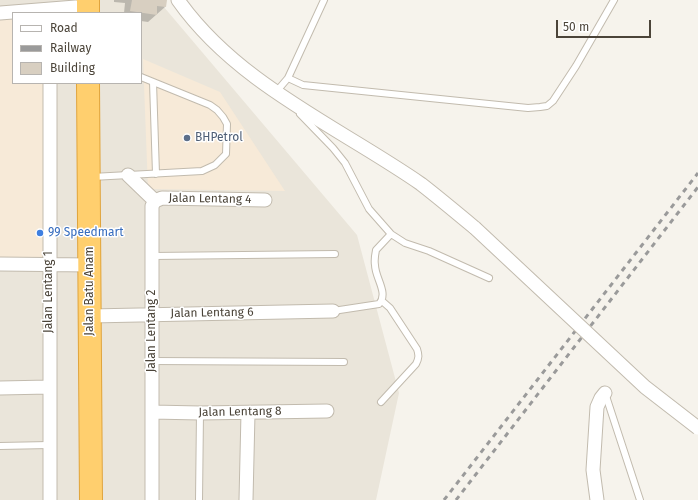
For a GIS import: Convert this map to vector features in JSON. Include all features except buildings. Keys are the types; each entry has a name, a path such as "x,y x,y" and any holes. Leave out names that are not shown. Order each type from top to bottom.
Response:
{"highway":[{"name":"Jalan Batu Anam","path":"88,84 91,316 91,500"}],"street":[{"path":"178,0 198,24 226,53 276,92 421,184 475,228 645,387 698,428"},
{"path":"0,13 45,8 88,6"},
{"name":"Jalan Lentang 1","path":"50,84 50,500"},
{"path":"128,176 155,201"},
{"name":"Jalan Lentang 4","path":"155,201 162,198 265,200"},
{"name":"Jalan Lentang 2","path":"152,500 152,206 155,201"},
{"path":"0,264 90,264"},
{"name":"Jalan Lentang 6","path":"91,316 333,311"},
{"path":"0,388 49,387"},
{"path":"598,500 593,470 597,407 605,393"},
{"name":"Jalan Lentang 8","path":"152,412 248,413 327,411"},
{"path":"246,500 248,413"}],"lane":[{"path":"324,0 288,78 276,92 333,148 345,163 370,209 391,234 405,243 489,278"},
{"path":"288,78 303,85 540,108 547,106 553,101 576,66 614,0"},
{"path":"89,177 202,171 215,165 226,154 227,124 217,110 210,105 142,77"},
{"path":"153,82 156,174"},
{"path":"333,311 379,304 382,301 383,294 375,267 376,250 391,234"},
{"path":"153,256 335,254"},
{"path":"381,402 416,364 419,358 417,349 390,308 382,301"},
{"path":"152,361 344,362"},
{"path":"605,393 640,500"},
{"path":"199,500 200,413"},
{"path":"0,446 49,445"}],"shaded area":[{"path":"0,0 158,0 357,235 399,393 376,500 0,500"},
{"path":"12,17 12,84 55,84 54,269 0,268 0,19"},
{"path":"143,59 220,92 285,191 148,189"}],"railway":[{"path":"444,500 698,173"},
{"path":"456,500 698,187"}],"place":[{"name":"BHPetrol","path":"187,138"},
{"name":"99 Speedmart","path":"40,233"}]}
